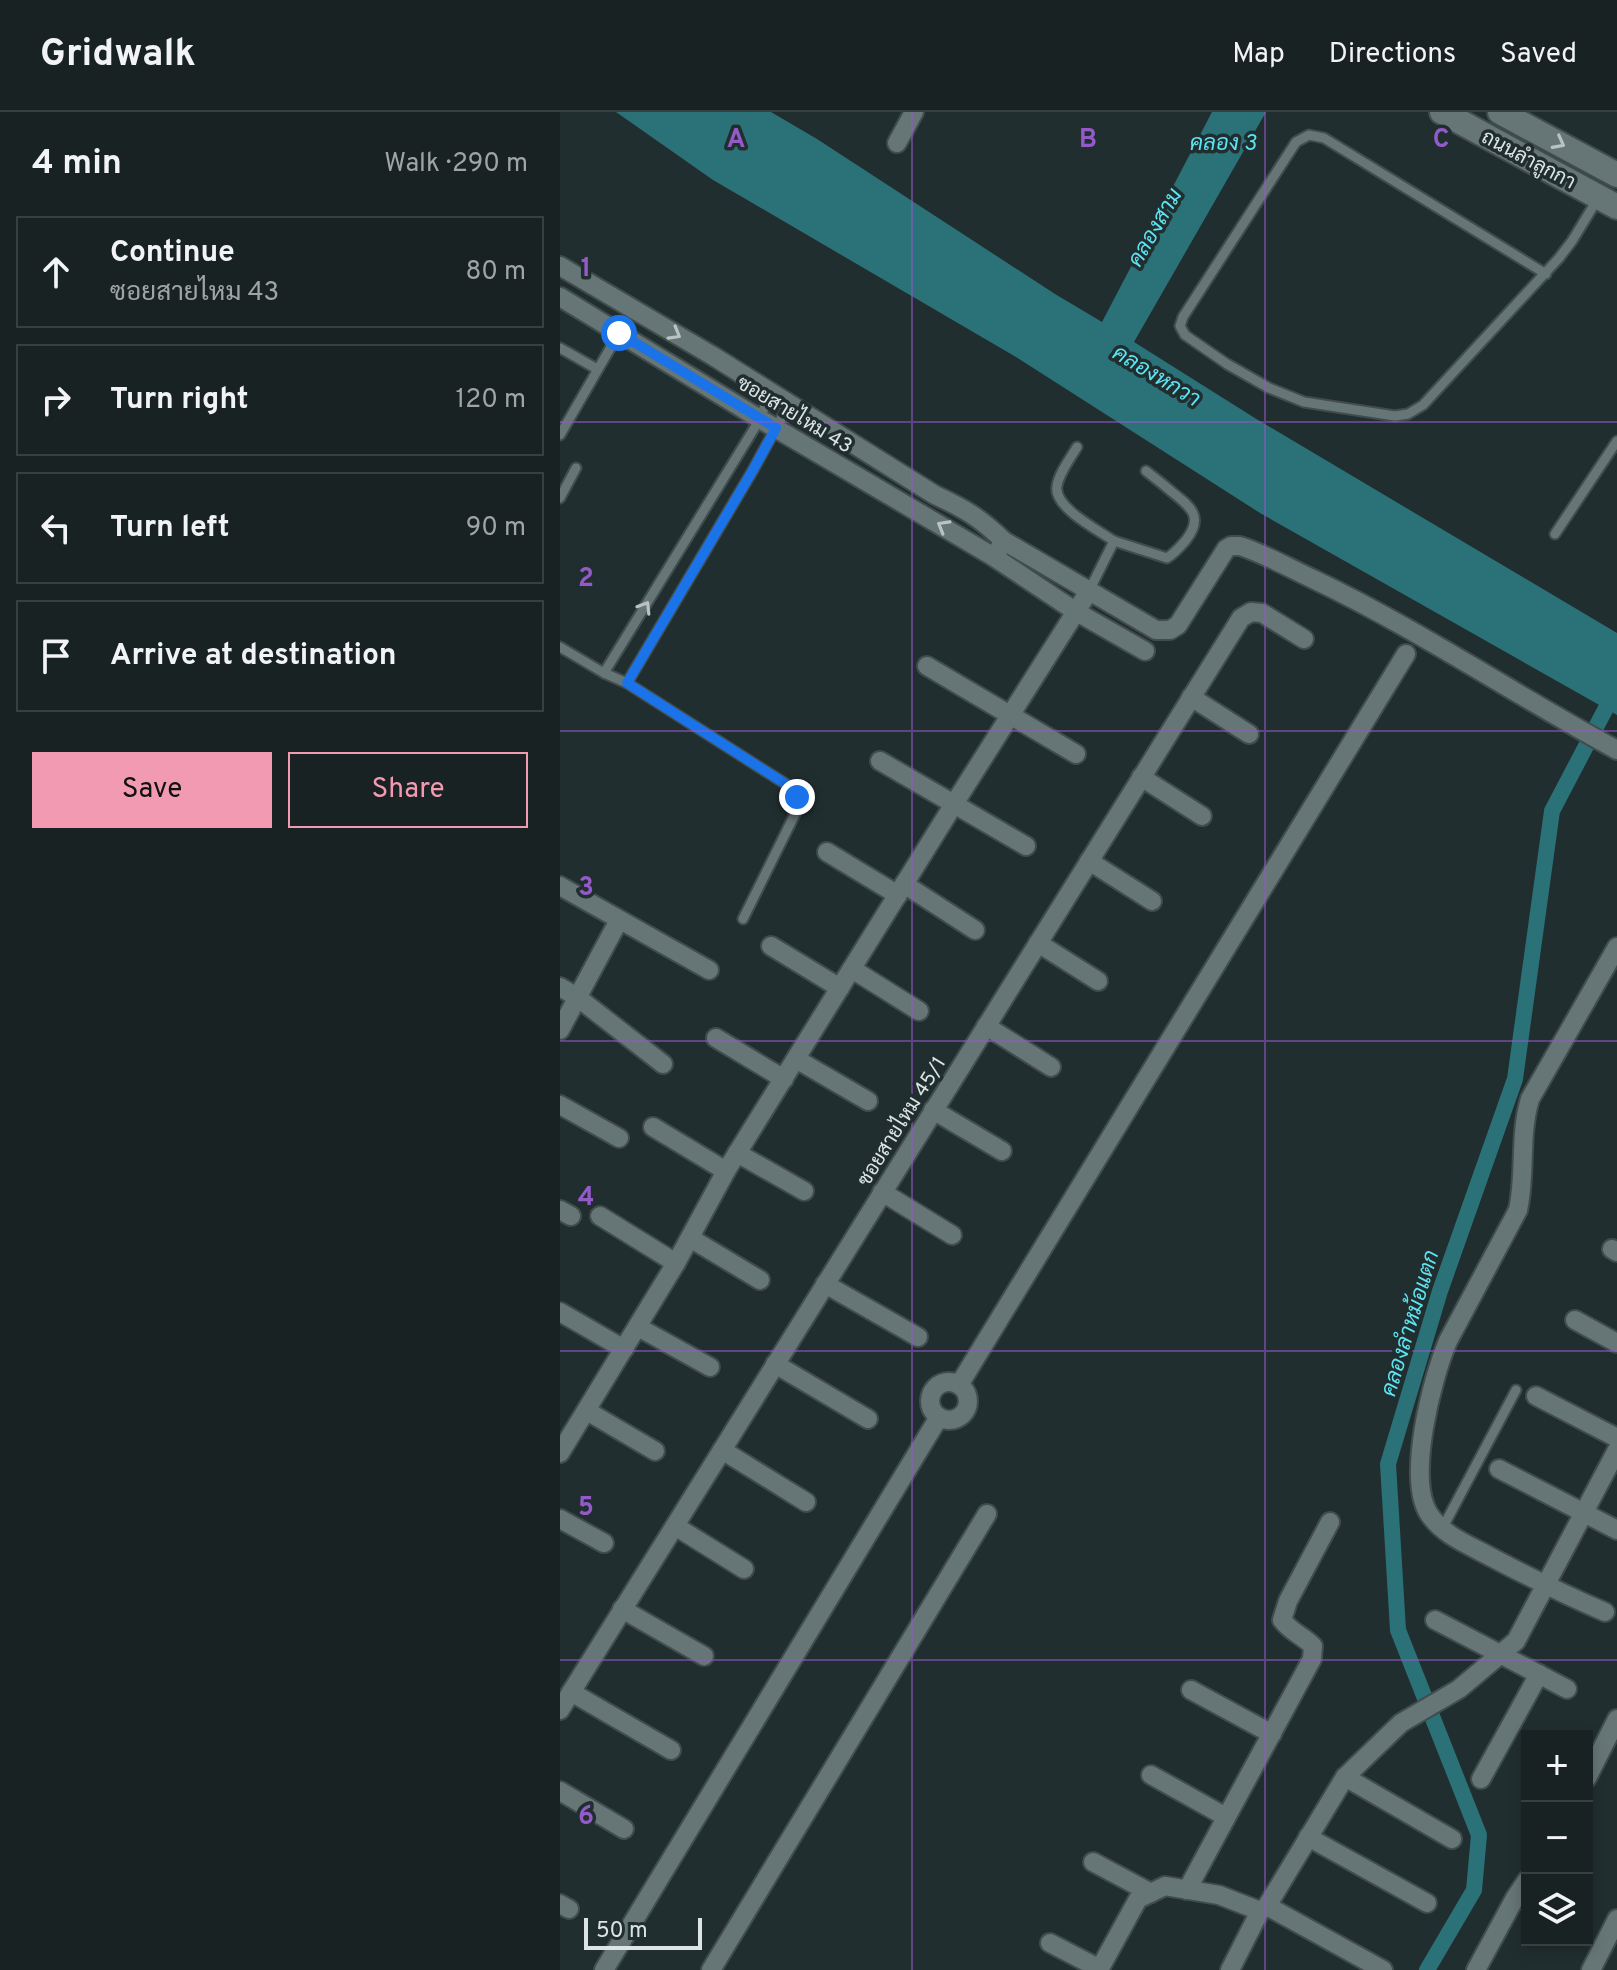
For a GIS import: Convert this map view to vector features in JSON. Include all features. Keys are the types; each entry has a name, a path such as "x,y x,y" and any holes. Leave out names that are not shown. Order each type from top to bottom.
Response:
{"main road":[{"name":"ถนนลำลูกกา","path":"1442,112 1608,202"},
{"name":"ถนนลำลูกกา","path":"1500,112 1617,175"}],"street":[{"path":"897,143 914,112"},
{"path":"560,266 935,495 970,512 999,549 1075,611 1145,651"},
{"name":"ซอยสายไหม 43","path":"560,297 768,423 999,549"},
{"path":"999,549 1089,591 1156,630 1170,630 1178,625 1226,549 1240,546 1378,612 1617,750"},
{"path":"560,1453 565,1434 587,1411 676,1263 737,1153 1089,591"},
{"name":"ซอยสายไหม 45/1","path":"560,1710 1241,618 1251,612 1262,613 1304,639"},
{"path":"604,1970 939,1417 931,1407 932,1394 946,1382 959,1385 1406,654"},
{"path":"927,666 1076,754"},
{"path":"1191,697 1249,734"},
{"path":"880,761 1026,846"},
{"path":"1141,777 1202,816"},
{"path":"827,852 975,930"},
{"path":"1089,861 1152,901"},
{"path":"560,886 709,970"},
{"path":"560,1030 619,920"},
{"path":"1038,943 1098,981"},
{"path":"771,946 840,988"},
{"path":"1605,1612 1545,1586 1442,1530 1427,1511 1421,1490 1421,1453 1426,1413 1440,1358 1518,1210 1525,1113 1530,1099 1617,947"},
{"path":"852,969 919,1011"},
{"path":"560,987 663,1064"},
{"path":"986,1026 1051,1067"},
{"path":"716,1038 784,1079"},
{"path":"796,1059 868,1101"},
{"path":"560,1105 619,1138"},
{"path":"933,1110 1002,1151"},
{"path":"653,1127 726,1171"},
{"path":"737,1153 804,1191"},
{"path":"882,1192 952,1235"},
{"path":"600,1216 676,1263"},
{"path":"690,1238 760,1280"},
{"path":"825,1284 918,1337"},
{"path":"560,1312 624,1349"},
{"path":"1575,1320 1617,1343"},
{"path":"638,1327 710,1367"},
{"path":"775,1364 868,1419"},
{"path":"1536,1396 1617,1438"},
{"path":"587,1411 655,1451"},
{"path":"722,1450 806,1502"},
{"path":"1230,1970 1263,1908 1345,1777 1401,1723 1459,1689 1516,1641 1617,1450"},
{"path":"1499,1469 1617,1530"},
{"path":"711,1970 987,1514"},
{"path":"560,1519 604,1543"},
{"path":"1187,1890 1312,1659 1313,1646 1289,1630 1282,1620 1284,1610 1330,1522"},
{"path":"675,1526 744,1569"},
{"path":"622,1609 704,1656"},
{"path":"1435,1620 1567,1689"},
{"path":"1481,1779 1539,1674"},
{"path":"1191,1690 1272,1734"},
{"path":"571,1692 671,1750"},
{"path":"1593,1766 1617,1719"},
{"path":"1151,1775 1226,1817"},
{"path":"1345,1777 1452,1839"},
{"path":"560,1791 624,1829"},
{"path":"1308,1837 1427,1903"},
{"path":"1093,1862 1151,1893"},
{"path":"1050,1943 1099,1969 1138,1899 1165,1886 1219,1895 1263,1908 1383,1970"},
{"path":"1476,1970 1521,1889"},
{"path":"1591,1970 1617,1919"}],"lane":[{"path":"1546,274 1324,138 1309,135 1296,142 1180,326 1185,335 1227,364 1269,388 1304,402 1395,416 1408,414 1423,405 1546,274 1608,202"},
{"path":"560,435 619,333"},
{"path":"560,348 597,369"},
{"path":"627,683 753,470 768,423 770,392"},
{"path":"604,673 736,460 789,404"},
{"path":"1555,534 1617,441"},
{"path":"1077,447 1057,482 1056,493 1065,508 1114,541 1167,558 1189,536 1195,525 1194,513 1146,471"},
{"path":"736,460 753,470"},
{"path":"560,498 576,468"},
{"path":"1089,591 1114,541"},
{"path":"560,647 627,683 792,788 797,797 797,810 743,919"},
{"path":"1442,1530 1516,1390"}],"water":[{"path":"616,112 771,112 1102,322 1212,112 1266,112 1134,342 1258,420 1617,633 1617,715 1260,513 1016,357 713,180"}],"waterway":[{"name":"คลองลำหม้อแตก","path":"1427,1970 1474,1890 1479,1835 1398,1630 1388,1464 1440,1291 1515,1079 1552,811 1617,687"}],"route":[{"path":"619,333 776,428 627,683 792,788 797,797"}],"water label":[{"name":"คลอง 3","path":"1223,142"},
{"name":"คลองสาม","path":"1154,227"},
{"name":"คลองหกวา","path":"1157,375"}]}
